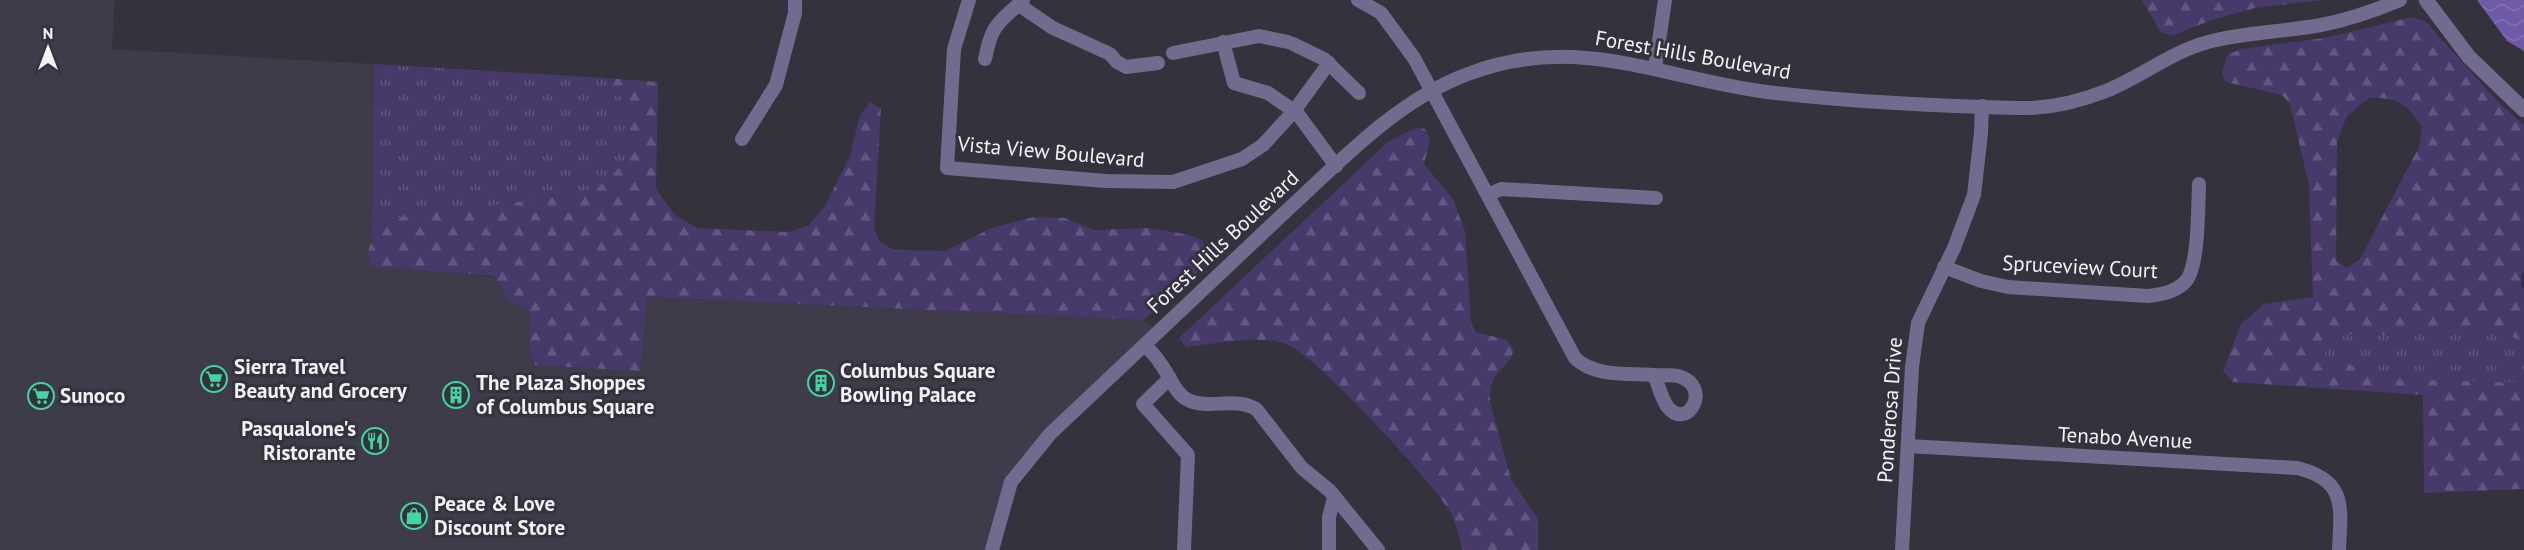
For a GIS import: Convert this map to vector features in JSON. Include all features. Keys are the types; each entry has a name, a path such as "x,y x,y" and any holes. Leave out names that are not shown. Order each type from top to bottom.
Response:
{"street":[{"path":"742,139 776,85 795,13 795,0"},
{"name":"Vista View Boulevard","path":"969,0 954,49 947,168 1106,181 1173,182 1242,159 1263,145 1294,111"},
{"path":"1358,0 1382,14 1414,58 1575,358 1583,366 1595,370 1654,375"},
{"path":"1655,68 1665,0"},
{"name":"Forest Hills Boulevard","path":"992,550 1011,482 1050,434 1336,166 1415,100 1469,73 1510,60 1554,56 1587,57 1621,60 1770,92 1887,102 2022,108 2065,103 2106,90 2167,59 2205,43 2254,32 2322,25 2400,0"},
{"path":"2426,0 2469,57 2524,110"},
{"path":"985,59 990,34 1005,14 1021,2 1053,28 1110,54 1126,67 1158,63"},
{"path":"1173,53 1259,36 1290,43 1329,63 1359,93"},
{"path":"1222,42 1234,83 1268,93 1294,111 1336,166"},
{"path":"1294,111 1329,63"},
{"name":"Ponderosa Drive","path":"1902,550 1912,367 1918,323 1954,248 1974,195 1982,106"},
{"name":"Spruceview Court","path":"1944,267 1981,281 2008,287 2148,296 2164,294 2179,287 2188,279 2192,269 2196,246 2199,184"},
{"path":"1488,195 1501,189 1656,198"},
{"path":"1145,345 1186,400 1197,403 1253,406 1302,468 1330,491 1378,550"},
{"path":"1170,378 1143,404 1188,455 1184,550"},
{"name":"Tenabo Avenue","path":"1908,446 2297,468 2317,473 2333,487 2341,504 2339,550"},
{"path":"1329,550 1329,517 1334,498"}],"shaded area":[{"path":"0,0 115,0 112,49 374,64 372,240 369,262 494,277 509,299 528,310 531,315 529,352 647,297 1143,320 1158,331 1013,480 991,550 0,550"}],"green space":[{"path":"2142,0 2323,0 2255,8 2212,20 2171,36 2160,31"},
{"path":"2412,17 2425,21 2499,103 2524,125 2524,272 2521,274 2521,287 2524,290 2524,342 2499,331 2444,328 2402,335 2327,334 2322,339 2326,357 2395,379 2524,383 2524,489 2424,493 2423,395 2233,382 2223,371 2241,324 2264,304 2313,297 2309,185 2290,104 2282,95 2226,82 2222,74 2227,55 2241,49 2325,38","holes":["2369,98 2394,100 2400,103 2411,112 2422,127 2419,147 2360,259 2347,268 2336,261 2337,141 2347,116"]},
{"path":"374,64 605,78 622,99 633,143 626,162 597,188 565,196 386,225 372,240"},
{"path":"605,78 658,82 656,189 675,215 697,228 788,232 808,226 825,206 850,156 860,115 870,102 881,109 874,228 880,242 894,250 945,251 994,227 1034,217 1065,218 1094,230 1148,228 1185,234 1202,240 1211,260 1143,320 647,297 640,371 535,365 529,352 531,315 528,310 509,300 494,276 372,266 369,259 371,244 380,231 399,217 565,196 597,188 626,162 633,143 622,99"},
{"path":"1418,127 1425,129 1430,140 1424,164 1453,199 1465,231 1471,323 1476,332 1507,340 1514,350 1492,383 1490,402 1511,479 1538,519 1538,550 1463,550 1450,511 1421,474 1346,394 1301,353 1286,344 1250,340 1186,347 1179,338 1389,141"},
{"path":"2444,328 2499,331 2524,342 2524,383 2395,379 2326,358 2322,339 2327,334 2402,335"}],"water":[{"path":"2477,0 2524,0 2524,51 2507,41"}],"place":[{"name":"Sierra Travel Beauty and Grocery","path":"214,379"},
{"name":"Columbus Square Bowling Palace","path":"821,383"},
{"name":"The Plaza Shoppes of Columbus Square","path":"456,395"},
{"name":"Sunoco","path":"41,396"},
{"name":"Pasqualone's Ristorante","path":"375,441"},
{"name":"Peace & Love Discount Store","path":"414,516"}]}
